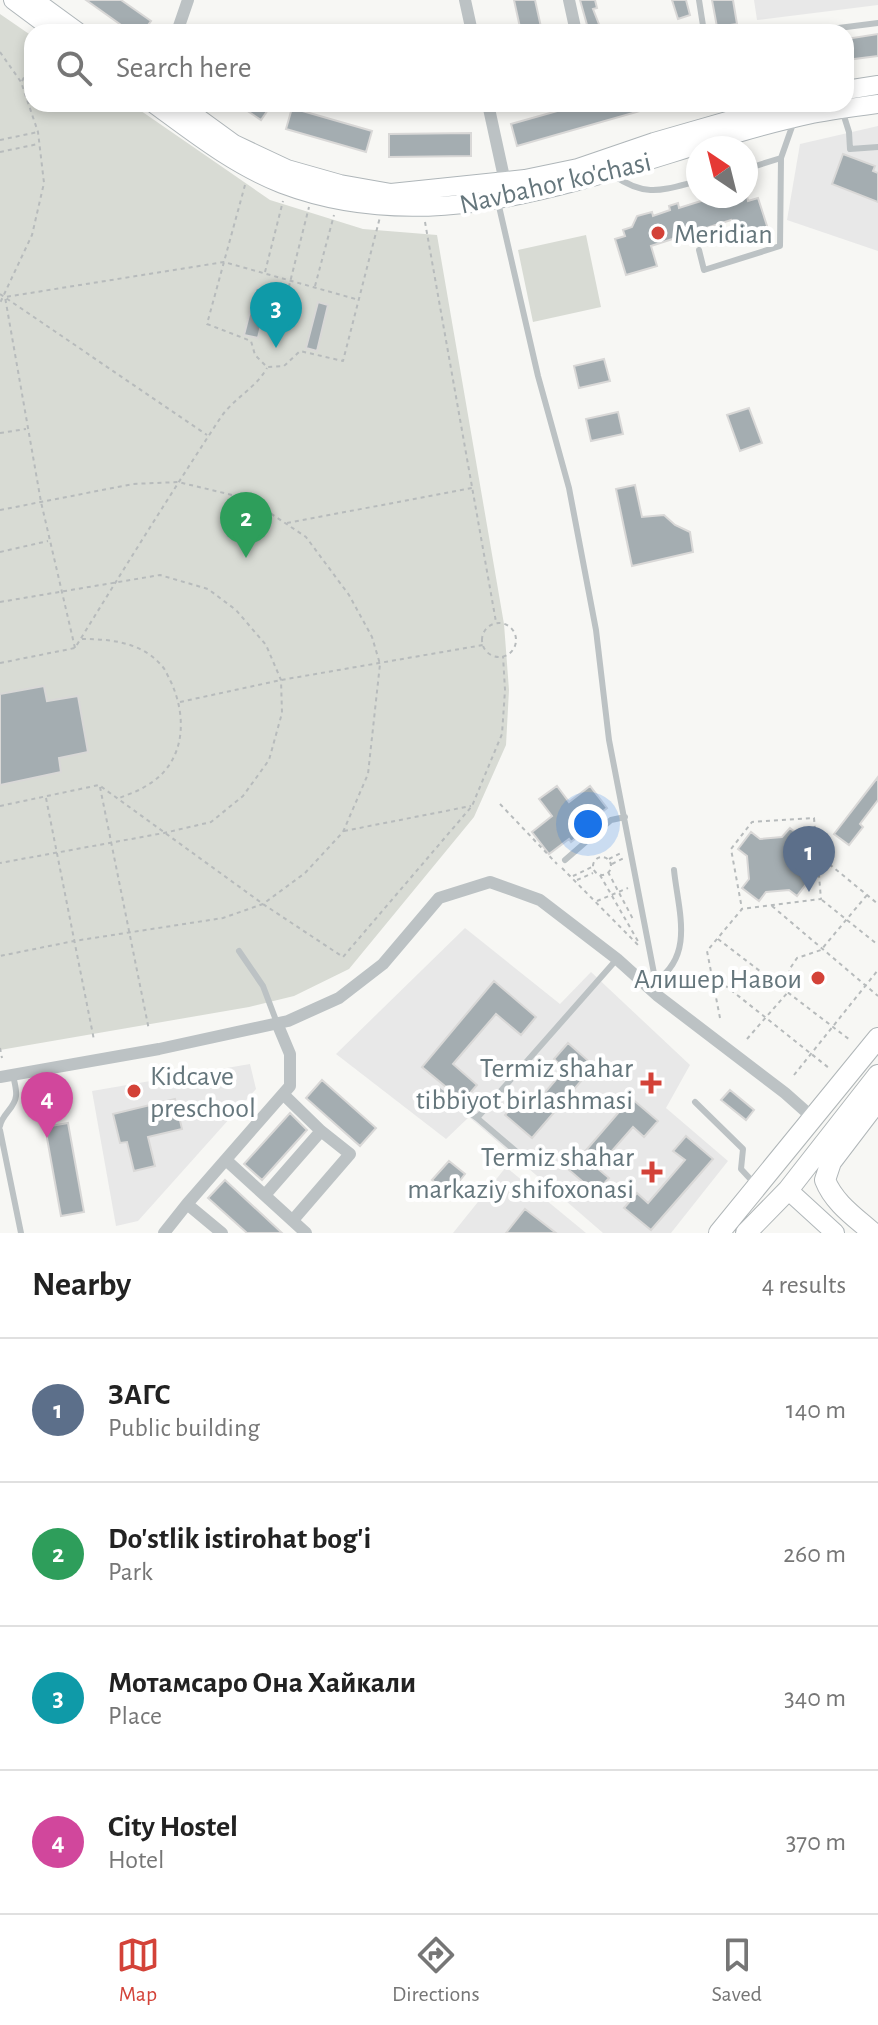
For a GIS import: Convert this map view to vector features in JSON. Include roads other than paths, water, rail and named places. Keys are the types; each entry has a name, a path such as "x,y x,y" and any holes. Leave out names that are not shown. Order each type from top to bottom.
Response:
{"main road":[{"path":"719,1233 878,1038"},
{"path":"746,1233 787,1192 878,1075"},
{"path":"873,1233 840,1205 825,1180 831,1162 876,1103 878,1095"},
{"path":"812,1117 826,1119 833,1131"},
{"path":"761,1180 779,1194 787,1192"}],"street":[{"path":"13,0 45,24"},
{"path":"34,0 67,24"},
{"path":"180,24 188,0"},
{"path":"465,0 470,24"},
{"path":"569,0 574,24"},
{"path":"854,89 878,85"},
{"name":"Navbahor ko'chasi","path":"854,108 878,104"},
{"name":"Navbahor ko'chasi","path":"165,112 227,157 281,183 309,192 385,206 445,206 501,190 610,173 731,140 788,112"},
{"name":"Navbahor ko'chasi","path":"190,112 234,144 287,169 340,184 391,193 501,190"},
{"path":"489,112 501,190"},
{"name":"Navbahor ko'chasi","path":"526,186 654,142 786,112"},
{"path":"6,1076 159,1049 288,1021 339,998 383,964 439,898 490,882 540,900 812,1117"},
{"path":"164,1233 290,1086 290,1054 277,1023"},
{"path":"283,1094 350,1154 293,1220"},
{"path":"265,1195 321,1131"},
{"path":"226,1160 306,1233"},
{"path":"787,1192 835,1233"},
{"path":"187,1204 222,1233"}],"lane":[{"path":"699,0 703,24"},
{"path":"854,26 878,23"},
{"path":"699,250 704,270 780,246 781,158 790,112"},
{"path":"843,112 850,149 878,147"},
{"path":"758,165 781,158"},
{"path":"610,173 625,184 653,192 686,184"},
{"path":"501,190 538,376 569,488 596,630 609,740 658,996"},
{"path":"565,860 611,820 625,817"},
{"path":"656,981 676,962 682,944 674,870"},
{"path":"239,951 263,986 277,1023"},
{"path":"477,1118 617,959"},
{"path":"6,1076 16,1096 13,1105 2,1116 0,1128 21,1233"},
{"path":"436,1089 477,1118 525,1159"},
{"path":"695,1102 743,1149 741,1169 761,1180"}],"place":[{"name":"Meridian","path":"658,233"},
{"name":"Мотамсаро Она Хайкали","path":"276,348"},
{"name":"Do'stlik istirohat bog'i","path":"246,558"},
{"name":"ЗАГС","path":"809,892"},
{"name":"Алишер Навои","path":"818,978"},
{"name":"Termiz shahar tibbiyot birlashmasi","path":"651,1083"},
{"name":"Kidcave preschool","path":"134,1091"},
{"name":"City Hostel","path":"47,1138"},
{"name":"Termiz shahar markaziy shifoxonasi","path":"652,1172"}]}
